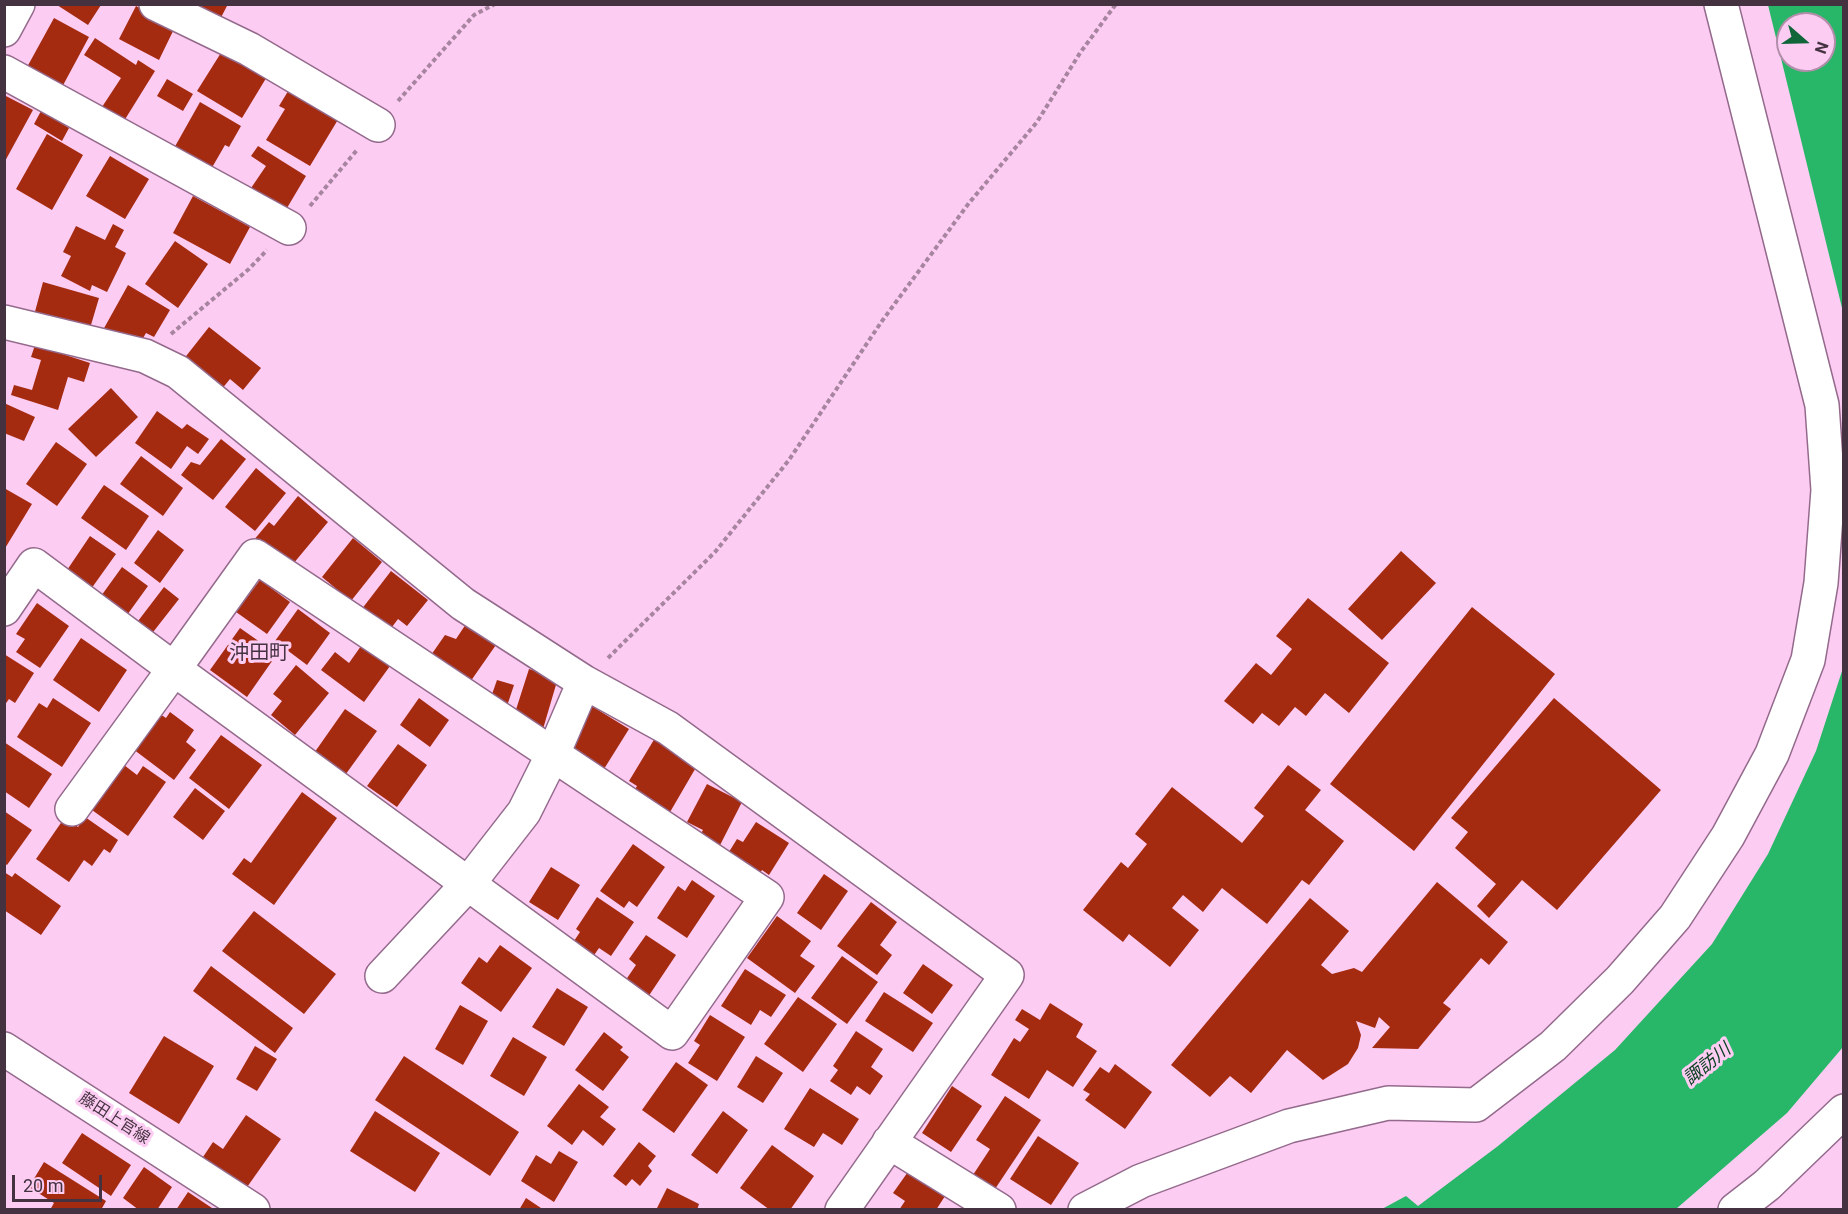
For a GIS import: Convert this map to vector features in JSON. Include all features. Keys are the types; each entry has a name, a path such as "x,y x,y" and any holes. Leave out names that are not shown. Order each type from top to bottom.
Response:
{"street":[{"path":"4,30 18,4"},
{"path":"156,4 249,49 378,125"},
{"path":"1085,1209 1140,1181 1289,1126 1388,1103 1476,1105 1553,1046 1620,980 1675,917 1728,836 1772,754 1808,660 1821,583 1828,490 1822,405 1721,4"},
{"path":"4,72 289,228"},
{"path":"4,322 145,356 178,372 463,604 584,682 668,728 1007,975 842,1209"},
{"path":"4,609 34,565 174,669 672,1034 768,897 255,556 174,669 72,810"},
{"path":"382,976 468,884 524,812 553,754 584,682"},
{"name":"藤田上官線","path":"4,1049 253,1209"},
{"path":"1735,1209 1767,1185 1844,1111"},
{"path":"889,1142 999,1209"}],"path":[{"path":"145,356 249,269 311,205 474,15 495,4"},
{"path":"584,682 715,552 789,460 882,321 969,203 1037,122 1080,53 1116,4"}],"water":[{"path":"1768,5 1843,5 1843,312 1784,72 1836,72 1836,12 1776,12 1776,38"},
{"name":"諏訪川","path":"1843,668 1843,1047 1787,1113 1676,1209 1382,1209 1406,1196 1418,1206 1498,1146 1615,1050 1712,944 1768,854 1816,751"}],"building":[{"path":"191,4 228,4 216,27"},
{"path":"57,5 101,5 88,25"},
{"path":"136,6 175,27 159,60 119,39"},
{"path":"54,18 89,37 61,89 26,69"},
{"path":"95,38 136,65 138,60 155,71 124,121 102,107 121,78 84,55"},
{"path":"224,48 268,75 242,118 197,91"},
{"path":"167,79 193,94 183,111 157,96"},
{"path":"290,88 339,118 310,166 266,140 285,109 279,106"},
{"path":"4,95 33,110 4,163"},
{"path":"200,102 241,126 229,147 225,145 210,171 173,150"},
{"path":"41,111 69,128 62,141 34,124"},
{"path":"47,134 83,155 52,210 16,189"},
{"path":"258,146 306,176 284,213 249,191 266,166 251,156"},
{"path":"110,156 149,179 125,219 86,196"},
{"path":"193,196 250,227 230,264 173,233"},
{"path":"113,224 124,230 115,247 126,253 107,292 92,285 90,291 61,276 71,256 63,252 76,226 105,240"},
{"path":"175,241 208,264 178,308 145,284"},
{"path":"43,282 99,298 88,335 33,319"},
{"path":"128,285 170,310 154,337 146,333 136,350 103,330"},
{"path":"209,327 261,368 243,390 230,379 221,390 183,360"},
{"path":"35,345 90,363 84,382 68,377 58,410 11,395 14,385 32,390 41,360 31,357"},
{"path":"111,388 138,417 96,457 68,429"},
{"path":"4,403 35,417 24,441 4,433"},
{"path":"157,411 182,429 187,424 209,439 198,454 187,446 171,469 135,443"},
{"path":"221,439 246,459 213,500 181,475 191,462 200,465"},
{"path":"56,442 87,464 57,506 26,484"},
{"path":"141,456 183,488 163,516 120,484"},
{"path":"256,468 286,493 255,531 225,507"},
{"path":"104,485 149,516 126,550 81,518"},
{"path":"4,488 32,504 4,550"},
{"path":"298,496 328,522 288,570 253,541 269,522 274,526"},
{"path":"158,530 184,550 160,583 134,563"},
{"path":"90,536 116,554 86,596 61,579"},
{"path":"353,538 382,562 351,601 322,577"},
{"path":"1401,551 1436,583 1382,640 1348,609"},
{"path":"122,567 148,586 122,622 96,603"},
{"path":"391,571 428,600 407,626 398,619 386,635 358,614"},
{"path":"260,580 290,602 267,634 236,612"},
{"path":"164,587 179,599 150,636 135,625"},
{"path":"1308,598 1389,663 1349,713 1325,693 1306,716 1295,707 1279,726 1262,713 1253,724 1224,701 1256,663 1271,675 1292,649 1276,636"},
{"path":"37,603 69,626 40,668 16,652 25,639 16,634"},
{"path":"1472,607 1555,674 1414,851 1330,784"},
{"path":"298,609 330,633 307,665 275,641"},
{"path":"468,621 498,642 468,685 429,658 445,635 456,639"},
{"path":"240,628 277,654 247,697 210,670"},
{"path":"81,638 127,670 99,712 53,680"},
{"path":"361,646 390,666 364,702 321,670 335,652 349,663"},
{"path":"4,654 34,673 15,703 9,699 4,706"},
{"path":"296,665 329,693 295,735 271,715 282,701 273,694"},
{"path":"529,669 558,678 543,729 513,719"},
{"path":"497,680 514,685 507,706 490,700"},
{"path":"53,698 91,723 62,767 17,737 39,703 47,708"},
{"path":"419,698 449,720 430,747 400,725"},
{"path":"1554,698 1661,790 1557,910 1522,880 1489,918 1477,906 1496,884 1455,848 1468,832 1451,818"},
{"path":"590,705 629,729 604,769 566,745"},
{"path":"345,709 377,731 343,778 312,756"},
{"path":"170,712 194,730 186,742 196,750 174,780 133,749 160,714 166,718"},
{"path":"221,735 262,765 229,809 189,778"},
{"path":"655,738 698,764 666,819 630,798 637,786 629,781"},
{"path":"4,742 52,774 29,808 4,791"},
{"path":"398,744 427,765 397,807 367,786"},
{"path":"124,765 137,775 143,766 166,782 128,836 92,810"},
{"path":"1288,765 1321,790 1305,810 1344,841 1309,885 1302,880 1267,924 1222,888 1203,912 1183,895 1172,908 1199,930 1170,967 1129,934 1123,942 1083,910 1121,862 1128,868 1147,844 1135,834 1172,787 1242,843 1264,816 1254,808"},
{"path":"707,784 742,802 716,853 696,842 703,830 687,822"},
{"path":"195,788 225,811 203,840 173,817"},
{"path":"302,792 337,818 274,905 232,874 244,858 251,863"},
{"path":"4,811 32,830 7,865 4,863"},
{"path":"65,817 78,827 85,817 118,840 110,853 104,849 92,866 84,860 69,882 36,859"},
{"path":"756,822 789,843 769,875 762,870 756,880 724,860 737,839 743,842"},
{"path":"633,844 665,867 637,907 629,901 624,908 600,891"},
{"path":"551,867 580,885 558,920 529,902"},
{"path":"4,872 12,877 15,873 61,906 41,935 4,910"},
{"path":"824,874 848,891 821,930 797,913"},
{"path":"692,880 715,896 687,938 657,918 678,886 685,891"},
{"path":"1437,882 1508,942 1489,965 1481,958 1443,1003 1451,1009 1418,1049 1372,1048 1390,1027 1379,1017 1375,1028 1356,1021 1361,1035 1358,1048 1348,1064 1323,1080 1287,1050 1251,1093 1230,1076 1210,1097 1171,1065 1310,898 1349,931 1321,965 1332,974 1354,968 1362,972"},
{"path":"597,897 634,922 611,956 599,948 590,961 570,947 580,932 576,929"},
{"path":"871,902 897,922 880,945 892,955 877,975 837,946"},
{"path":"254,911 336,974 304,1014 222,951"},
{"path":"777,916 811,941 800,956 815,966 795,993 747,958"},
{"path":"646,935 676,955 642,1006 619,990 636,965 629,959"},
{"path":"500,945 532,968 501,1012 461,983 479,957 487,963"},
{"path":"842,956 878,982 847,1024 811,998"},
{"path":"923,964 953,985 932,1014 903,993"},
{"path":"211,966 293,1028 275,1053 193,991"},
{"path":"745,969 786,995 771,1017 760,1010 751,1025 721,1006"},
{"path":"557,988 588,1007 564,1046 532,1027"},
{"path":"884,992 933,1023 913,1052 865,1021"},
{"path":"798,997 837,1024 803,1072 764,1044"},
{"path":"1050,1003 1083,1024 1076,1037 1097,1051 1073,1087 1047,1070 1029,1099 991,1075 1014,1038 1020,1042 1029,1029 1015,1020 1022,1009 1040,1020"},
{"path":"460,1005 488,1021 463,1065 435,1049"},
{"path":"710,1015 745,1037 717,1081 688,1063 700,1045 694,1041"},
{"path":"856,1031 883,1049 871,1067 883,1076 870,1095 857,1086 851,1095 830,1081 838,1070 833,1066"},
{"path":"604,1032 623,1047 620,1050 629,1057 603,1091 575,1070"},
{"path":"164,1036 214,1066 179,1124 129,1093"},
{"path":"513,1037 547,1057 524,1096 490,1076"},
{"path":"255,1046 277,1059 257,1091 236,1079"},
{"path":"404,1056 519,1132 490,1176 375,1100"},
{"path":"756,1056 783,1073 763,1103 737,1087"},
{"path":"676,1062 708,1085 674,1133 642,1110"},
{"path":"1115,1064 1152,1092 1125,1129 1085,1100 1090,1094 1083,1090 1100,1067 1109,1073"},
{"path":"579,1084 609,1107 600,1117 616,1129 603,1146 583,1130 572,1145 547,1126"},
{"path":"952,1086 982,1106 951,1152 922,1133"},
{"path":"810,1088 859,1119 842,1145 823,1133 814,1147 784,1129"},
{"path":"1005,1096 1041,1120 993,1192 971,1178 990,1149 976,1140"},
{"path":"375,1111 440,1153 415,1192 350,1151"},
{"path":"723,1111 748,1130 717,1174 691,1155"},
{"path":"246,1115 281,1139 245,1190 201,1160 213,1142 223,1149"},
{"path":"82,1133 131,1165 111,1196 62,1163"},
{"path":"1038,1136 1079,1163 1051,1205 1010,1179"},
{"path":"639,1142 656,1156 648,1166 652,1171 640,1186 632,1179 626,1186 613,1176"},
{"path":"772,1145 814,1176 790,1210 770,1210 740,1188"},
{"path":"559,1151 578,1162 554,1202 521,1181 536,1155 551,1164"},
{"path":"44,1162 106,1201 101,1210 50,1210 54,1203 29,1187"},
{"path":"144,1167 172,1187 157,1210 139,1210 123,1198"},
{"path":"910,1169 947,1193 936,1210 899,1210 905,1201 893,1193"},
{"path":"667,1188 699,1204 697,1210 656,1210"},
{"path":"188,1192 215,1210 176,1210"},
{"path":"526,1198 544,1210 519,1210"}],"district":[{"name":"沖田町","path":"259,654"}]}
